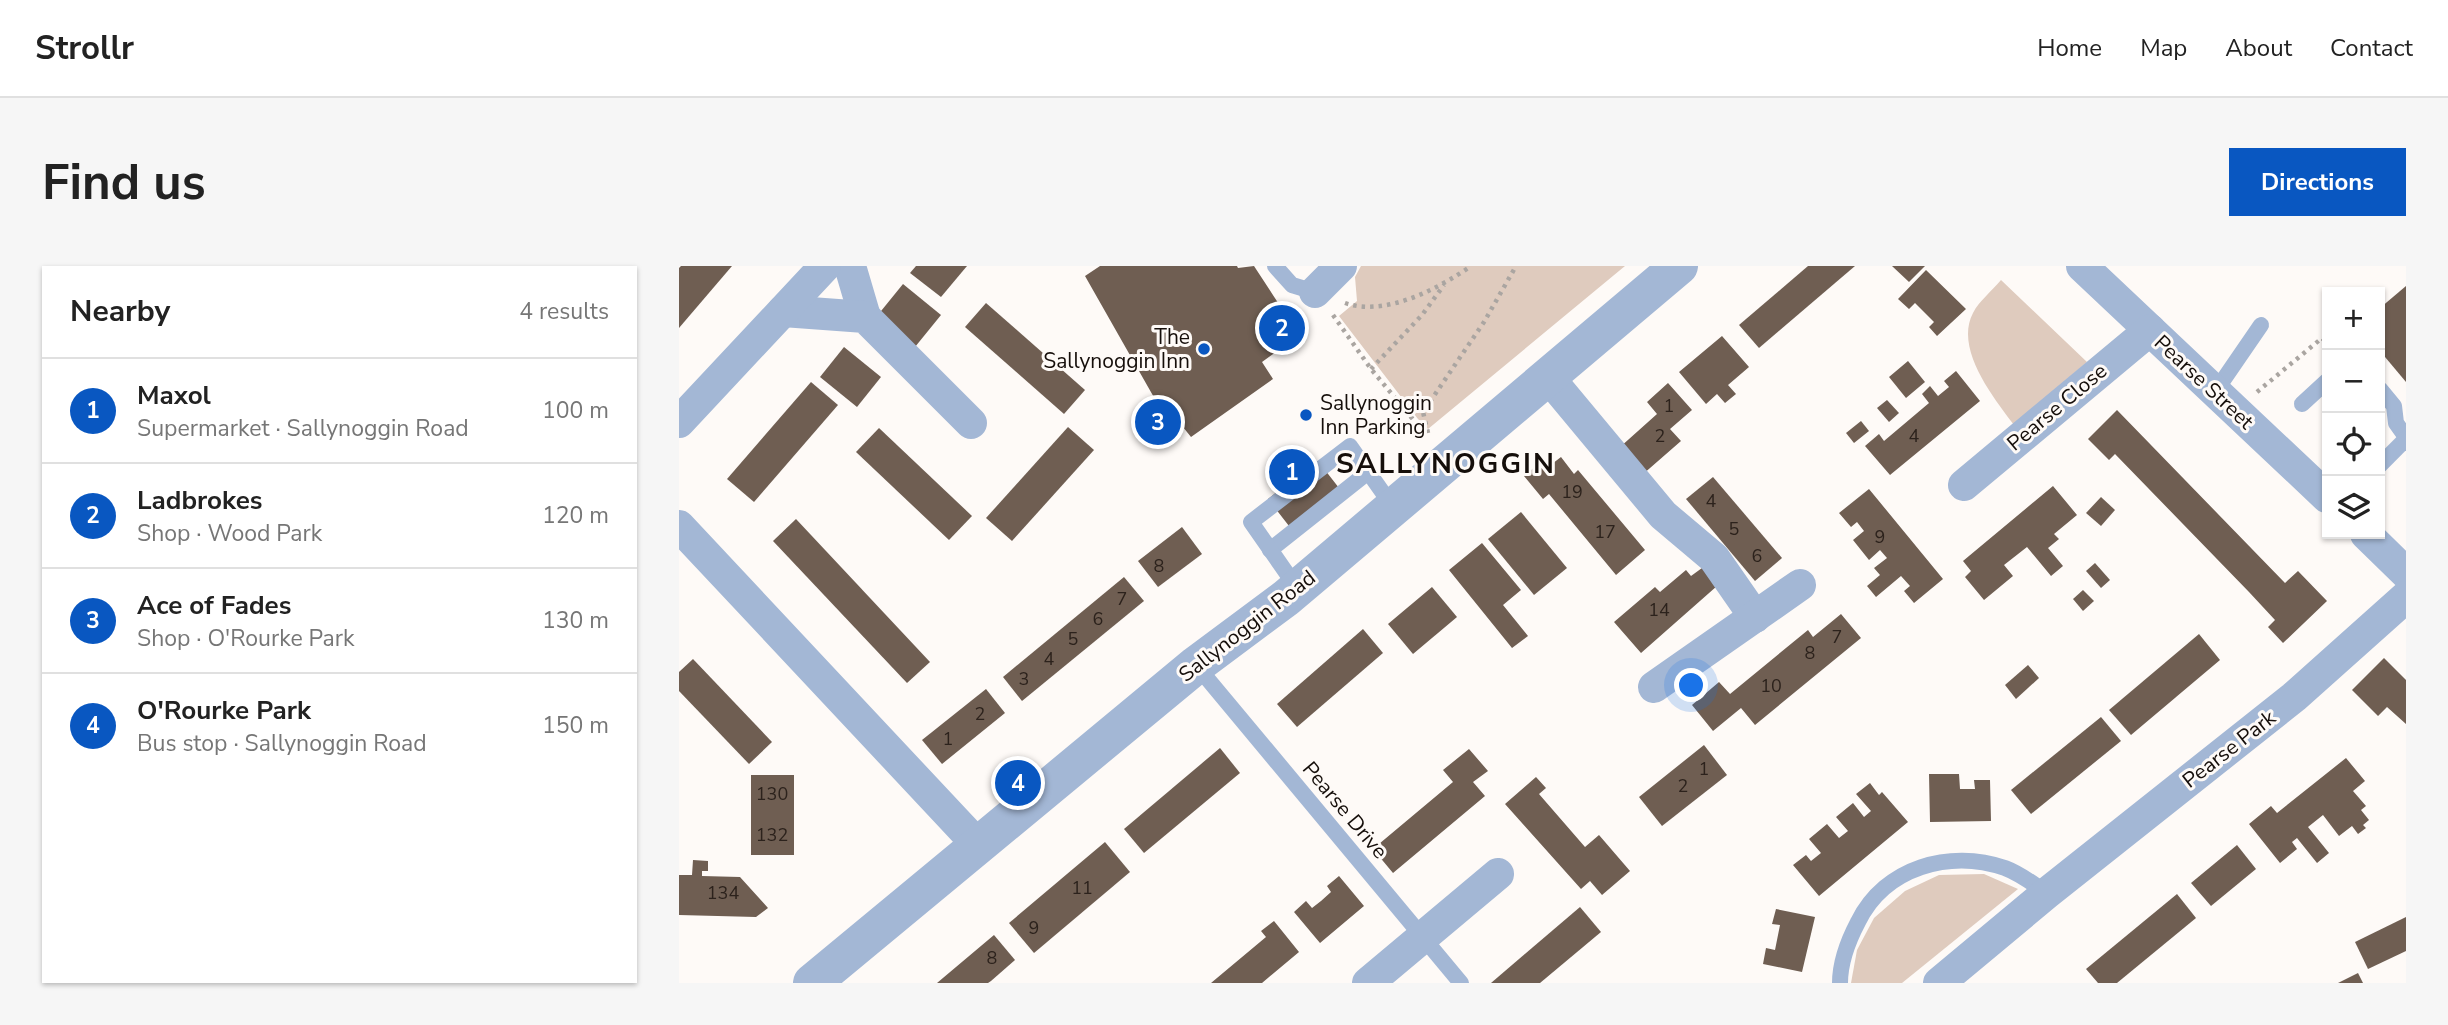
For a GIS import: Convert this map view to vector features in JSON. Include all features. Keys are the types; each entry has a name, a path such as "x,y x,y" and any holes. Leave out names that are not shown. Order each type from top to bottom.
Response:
{"street":[{"path":"679,422 825,266"},
{"path":"850,266 865,317 971,423"},
{"path":"1315,292 1341,266"},
{"name":"Sallynoggin Road","path":"812,983 1196,665 1297,588 1679,266"},
{"name":"Pearse Street","path":"2082,266 2322,492"},
{"path":"783,311 865,317"},
{"name":"Pearse Close","path":"1964,485 2150,330"},
{"path":"1549,378 1663,515 1714,558 1755,617"},
{"path":"679,526 977,844"},
{"path":"2370,539 2406,573"},
{"path":"1654,687 1800,585"},
{"name":"Pearse Park","path":"1939,983 2047,893 2294,697 2406,597"},
{"path":"1368,983 1498,874"}],"lane":[{"path":"1275,266 1292,285 1315,292"},
{"path":"2225,401 2261,325"},
{"path":"2302,404 2322,386"},
{"path":"2385,395 2394,406 2396,423 2406,438 2385,460"},
{"path":"1297,588 1251,522 1350,446 1393,507"},
{"path":"1270,550 1367,472"},
{"name":"Pearse Drive","path":"1196,665 1461,983"},
{"path":"1840,983 1845,953 1862,913 1887,884 1905,873 1925,865 1969,861 2005,868 2047,893"}],"path":[{"path":"1315,292 1356,307 1387,306 1444,284 1471,266"},
{"path":"1315,292 1371,369 1430,440 1423,412 1484,322 1516,266"},
{"path":"1371,369 1422,315 1444,284"},
{"path":"2225,401 2322,338"}],"shaded area":[{"path":"1361,266 1625,266 1428,429 1339,316 1357,301 1355,277"},
{"path":"2001,280 2087,362 2014,425 1987,387 1972,357 1969,342 1968,327 1973,313"},
{"path":"1984,874 2018,889 1902,983 1851,983 1857,950 1874,918 1905,891 1939,875"}],"building":[{"path":"732,266 679,328 679,268"},
{"path":"916,266 967,266 941,297 910,273"},
{"name":"The Sallynoggin Inn","path":"1100,266 1254,266 1299,335 1262,362 1273,379 1191,437 1179,422 1151,442 1139,424 1160,408 1085,276"},
{"path":"1808,266 1855,266 1759,348 1739,325"},
{"path":"1892,266 1925,266 1909,282"},
{"path":"1926,270 1966,309 1937,336 1929,327 1934,322 1915,303 1909,309 1898,299"},
{"path":"903,284 941,315 915,347 877,316"},
{"path":"2406,286 2406,382 2385,357 2385,304"},
{"path":"986,303 1085,390 1064,414 965,327"},
{"path":"1722,336 1749,367 1728,385 1736,394 1725,403 1717,394 1706,404 1679,372"},
{"path":"844,347 881,377 857,407 820,377"},
{"path":"1908,361 1925,382 1906,398 1889,377"},
{"path":"1956,371 1980,401 1890,475 1865,446 1879,434 1884,441 1929,403 1922,394 1930,386 1938,396 1949,387 1944,381"},
{"path":"811,382 838,405 754,502 727,479"},
{"path":"1668,383 1692,410 1670,429 1681,441 1642,475 1619,448 1657,414 1647,402"},
{"path":"1887,400 1899,413 1889,422 1877,408"},
{"path":"2117,410 2285,583 2298,571 2327,601 2283,643 2268,627 2275,620 2249,592 2115,454 2109,460 2088,439"},
{"path":"1861,421 1869,431 1854,443 1846,433"},
{"path":"1068,427 1094,450 1012,541 986,518"},
{"path":"879,428 972,516 949,540 856,452"},
{"path":"1304,450 1315,463 1318,461 1346,497 1296,535 1268,499 1278,491 1268,478"},
{"path":"1561,457 1574,474 1578,470 1645,550 1616,575 1549,494 1543,499 1524,476 1543,460 1548,467"},
{"path":"1713,477 1782,558 1755,581 1686,499"},
{"path":"2053,486 2077,515 2054,534 2059,539 2048,548 2063,566 2051,576 2027,547 2004,565 2013,576 1984,600 1965,577 1971,571 1963,561"},
{"path":"1869,489 1943,579 1914,603 1904,591 1910,586 1901,576 1876,597 1867,586 1880,575 1874,568 1887,558 1880,550 1869,560 1853,540 1864,531 1857,522 1851,527 1839,513"},
{"path":"2101,497 2115,510 2101,526 2086,513"},
{"path":"1521,512 1567,568 1534,595 1488,539"},
{"path":"796,519 930,662 907,683 773,541"},
{"path":"1182,527 1202,554 1158,587 1138,561"},
{"path":"1482,543 1521,590 1503,605 1528,636 1512,648 1449,570"},
{"path":"2095,563 2110,580 2101,588 2086,571"},
{"path":"1702,568 1717,586 1641,653 1614,622 1655,587 1660,592 1686,570 1691,576"},
{"path":"1124,577 1144,601 1022,701 1003,677"},
{"path":"1432,587 1457,617 1413,654 1388,624"},
{"path":"2083,590 2094,601 2083,611 2073,599"},
{"path":"1841,614 1861,638 1755,725 1741,708 1713,731 1692,705 1719,682 1730,694 1808,630 1813,637"},
{"path":"1363,629 1383,653 1297,727 1277,704"},
{"path":"2199,634 2220,660 2131,735 2109,710"},
{"path":"2384,658 2406,680 2406,724 2387,707 2378,716 2352,690"},
{"path":"693,659 772,742 749,764 679,691 679,672"},
{"path":"2028,665 2039,678 2016,699 2005,685"},
{"path":"986,689 1005,713 942,764 922,740"},
{"path":"2101,717 2121,741 2031,814 2011,790"},
{"path":"1704,745 1727,775 1662,826 1639,797"},
{"path":"1220,748 1240,773 1144,853 1124,829"},
{"path":"1469,749 1488,771 1473,782 1485,796 1393,873 1373,849 1453,782 1443,770"},
{"path":"2346,758 2365,781 2353,791 2366,806 2361,810 2369,820 2363,825 2366,828 2358,834 2352,826 2339,836 2323,815 2308,827 2329,853 2317,863 2297,838 2292,842 2297,849 2280,863 2249,824 2271,806 2277,813"},
{"path":"1929,774 1959,774 1960,789 1975,789 1974,780 1990,780 1991,821 1930,822"},
{"path":"751,775 794,775 794,855 751,855"},
{"path":"1536,777 1546,788 1539,794 1585,847 1599,835 1630,871 1602,895 1590,881 1581,889 1505,804"},
{"path":"1870,783 1879,795 1882,792 1908,822 1819,896 1793,865 1806,855 1811,861 1821,853 1809,839 1827,824 1839,838 1848,831 1836,817 1853,803 1864,817 1871,811 1856,794"},
{"path":"1105,842 1130,872 1034,953 1009,923"},
{"path":"2237,845 2256,869 2211,906 2191,883"},
{"path":"693,860 708,861 708,871 702,871 702,876 740,877 768,908 756,917 679,915 679,875 692,875"},
{"path":"1339,876 1364,906 1320,943 1294,912 1306,901 1312,908 1321,901 1331,892 1327,886"},
{"path":"2177,894 2196,918 2117,983 2098,983 2086,969"},
{"path":"1580,907 1601,932 1540,983 1491,983"},
{"path":"1776,909 1815,917 1802,972 1763,964 1766,948 1775,950 1780,925 1772,924"},
{"path":"2406,917 2406,951 2368,969 2355,942"},
{"path":"1274,921 1299,952 1262,983 1211,983 1266,937 1261,931"},
{"path":"994,935 1015,960 991,981 937,983"},
{"path":"2358,973 2363,983 2338,983"}],"place":[{"name":"Ladbrokes","path":"1282,328"},
{"name":"The Sallynoggin Inn","path":"1204,349"},
{"name":"Sallynoggin Inn Parking","path":"1306,415"},
{"name":"Ace of Fades","path":"1158,422"},
{"name":"Maxol","path":"1292,472"},
{"name":"O'Rourke Park","path":"1018,783"}],"district":[{"name":"SALLYNOGGIN","path":"1446,463"}]}
